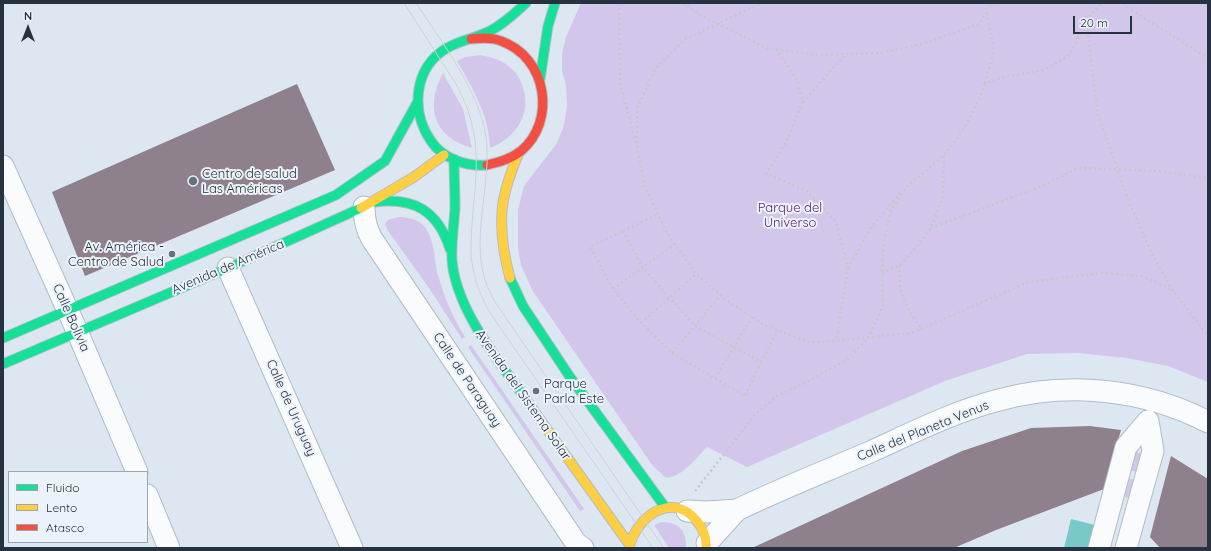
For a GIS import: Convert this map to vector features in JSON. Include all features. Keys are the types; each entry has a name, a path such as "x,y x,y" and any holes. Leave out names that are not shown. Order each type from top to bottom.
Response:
{"main road":[{"name":"Avenida de América","path":"471,38 490,38 507,43 531,65 540,78 544,92 542,122 533,139 520,152 505,160 487,165 467,163 454,159 444,155 433,145 426,134 420,119 417,103 419,85 426,68 437,55 458,42 471,38 485,34 526,3"},
{"name":"Avenida de América","path":"540,78 548,26 555,3"},
{"name":"Avenida de América","path":"3,338 336,195 385,161 417,103"},
{"path":"520,152 504,193 503,206 503,252 511,282 523,306 570,377 665,507"},
{"name":"Avenida de América","path":"3,364 77,331 228,268 369,204 414,177 444,155"},
{"name":"Avenida del Sistema Solar","path":"454,159 455,207 452,259 458,288 464,306 476,327 629,546"},
{"path":"369,204 390,198 418,206 431,214 442,225 448,238 452,259"},
{"path":"629,546 633,534 645,519 665,507 675,507 687,511 699,522 704,530 706,545"}],"street":[{"name":"Calle Bolivia","path":"3,166 68,310 137,471"},
{"name":"Calle de Paraguay","path":"369,204 364,218 366,230 372,240 576,543 583,548"},
{"name":"Calle de Uruguay","path":"228,268 352,548"},
{"name":"Calle del Planeta Venus","path":"687,511 707,512 737,510 953,415 998,400 1030,393 1068,389 1111,391 1154,400 1185,410 1208,422"},
{"path":"1099,548 1126,447 1148,421 1153,450 1126,548"},
{"path":"148,497 169,548"},
{"name":"Calle del Planeta Venus","path":"706,545 737,510"}],"path":[{"path":"619,3 620,83 637,148 645,188 658,214 696,274 721,295 766,326 810,342 836,341 868,338 886,334 911,333 1028,282 1104,273 1140,276 1163,285 1173,291"},
{"path":"683,3 700,16 767,48 818,55 879,54 922,44 979,24 986,12 986,9 995,3"},
{"path":"637,148 637,109 654,69 685,39 762,3"},
{"path":"985,83 1008,76 1044,70 1070,55 1086,20 1102,3"},
{"path":"1124,3 1128,8 1208,58"},
{"path":"836,341 848,268 872,226 908,184 944,154 967,123 980,97 994,50 986,12"},
{"path":"1086,20 1098,115 1130,204 1151,252 1173,291 1208,336"},
{"path":"776,49 797,80 803,102"},
{"path":"846,54 803,102 786,142 766,174 807,191 836,222 848,268"},
{"path":"882,273 900,264 912,252 931,228 943,195 944,154"},
{"path":"931,228 1042,186 1078,168 1117,168 1159,171 1208,178"},
{"path":"695,492 755,415 777,396 799,386 848,359 868,338 883,306 882,273 884,240 890,211 908,184"},
{"path":"658,214 590,247 613,289 641,323 672,353 745,396 778,330"},
{"path":"623,231 643,268 695,326 761,362"},
{"path":"613,289 676,244"},
{"path":"900,264 898,285 905,306 921,328"},
{"path":"641,323 696,274"},
{"path":"672,353 721,295"},
{"path":"715,378 752,317"}],"green space":[{"name":"Parque del Universo","path":"581,3 1208,3 1208,382 1168,366 1127,358 1077,353 1027,354 945,381 747,467 707,447 688,467 676,475 665,477 652,465 532,290 521,265 518,249 518,210 524,186 557,143 564,125 567,105 566,86 562,70 562,54 566,37"},
{"path":"480,55 498,60 513,70 520,80 525,95 524,115 520,123 508,138 490,148 487,124 483,113 474,92 457,61 465,57"},
{"path":"443,73 463,109 472,148 459,143 448,136 436,119 434,97 437,85"},
{"path":"399,217 415,220 424,226 428,231 434,249 440,283 453,315 465,337 462,339 429,288 388,231 385,224 388,220"},
{"path":"471,345 584,509 580,511 468,347"},
{"path":"1130,450 1148,455 1144,474 1125,469"},
{"path":"1122,477 1141,481 1136,500 1117,495"},
{"path":"661,522 673,524 681,529 685,537 686,548 669,548 654,525"}],"shaded area":[{"path":"1071,519 1095,525 1089,548 1064,548"}],"building":[{"name":"Centro de salud Las Américas","path":"297,84 335,170 85,276 52,192"},
{"path":"1090,426 1121,430 1104,489 996,530 954,548 752,548 962,451 1031,428"},
{"path":"1171,456 1208,479 1208,548 1160,548 1150,537"}],"tram line":[{"path":"404,3 456,84 467,107 473,129 476,149 476,169 471,256 474,274 483,299 497,323 653,548"},
{"path":"416,3 458,67 476,102 482,120 486,137 487,155 480,245 481,263 489,290 497,305 664,548"}],"traffic: fast":[{"path":"487,165 463,163 448,157 436,147 424,129 420,116 418,103 419,90 422,78 428,66 436,56 452,45 495,28 526,3"},
{"path":"540,79 548,26 555,3"},
{"path":"3,338 336,195 385,161 417,103"},
{"path":"454,159 455,208 452,260 455,280 462,300 472,320 496,358 534,411"},
{"path":"375,202 401,202 423,209 439,225 450,249"},
{"path":"3,364 228,268 361,208"},
{"path":"510,278 523,306 570,377 665,507"}],"traffic: slow":[{"path":"510,278 503,247 502,214 506,188 519,152"},
{"path":"361,208 414,177 444,155"},
{"path":"534,411 629,544"},
{"path":"629,548 639,526 647,518 666,508 676,508 686,512 696,520 703,529 706,548"}],"traffic: jam":[{"path":"471,39 494,39 517,49 529,61 537,75 542,91 543,107 540,123 532,138 521,151 513,156 487,165"}],"place":[{"name":"Centro de salud Las Américas","path":"193,181"},
{"name":"Av. América - Centro de Salud","path":"172,254"},
{"name":"Parque Parla Este","path":"536,391"}]}
